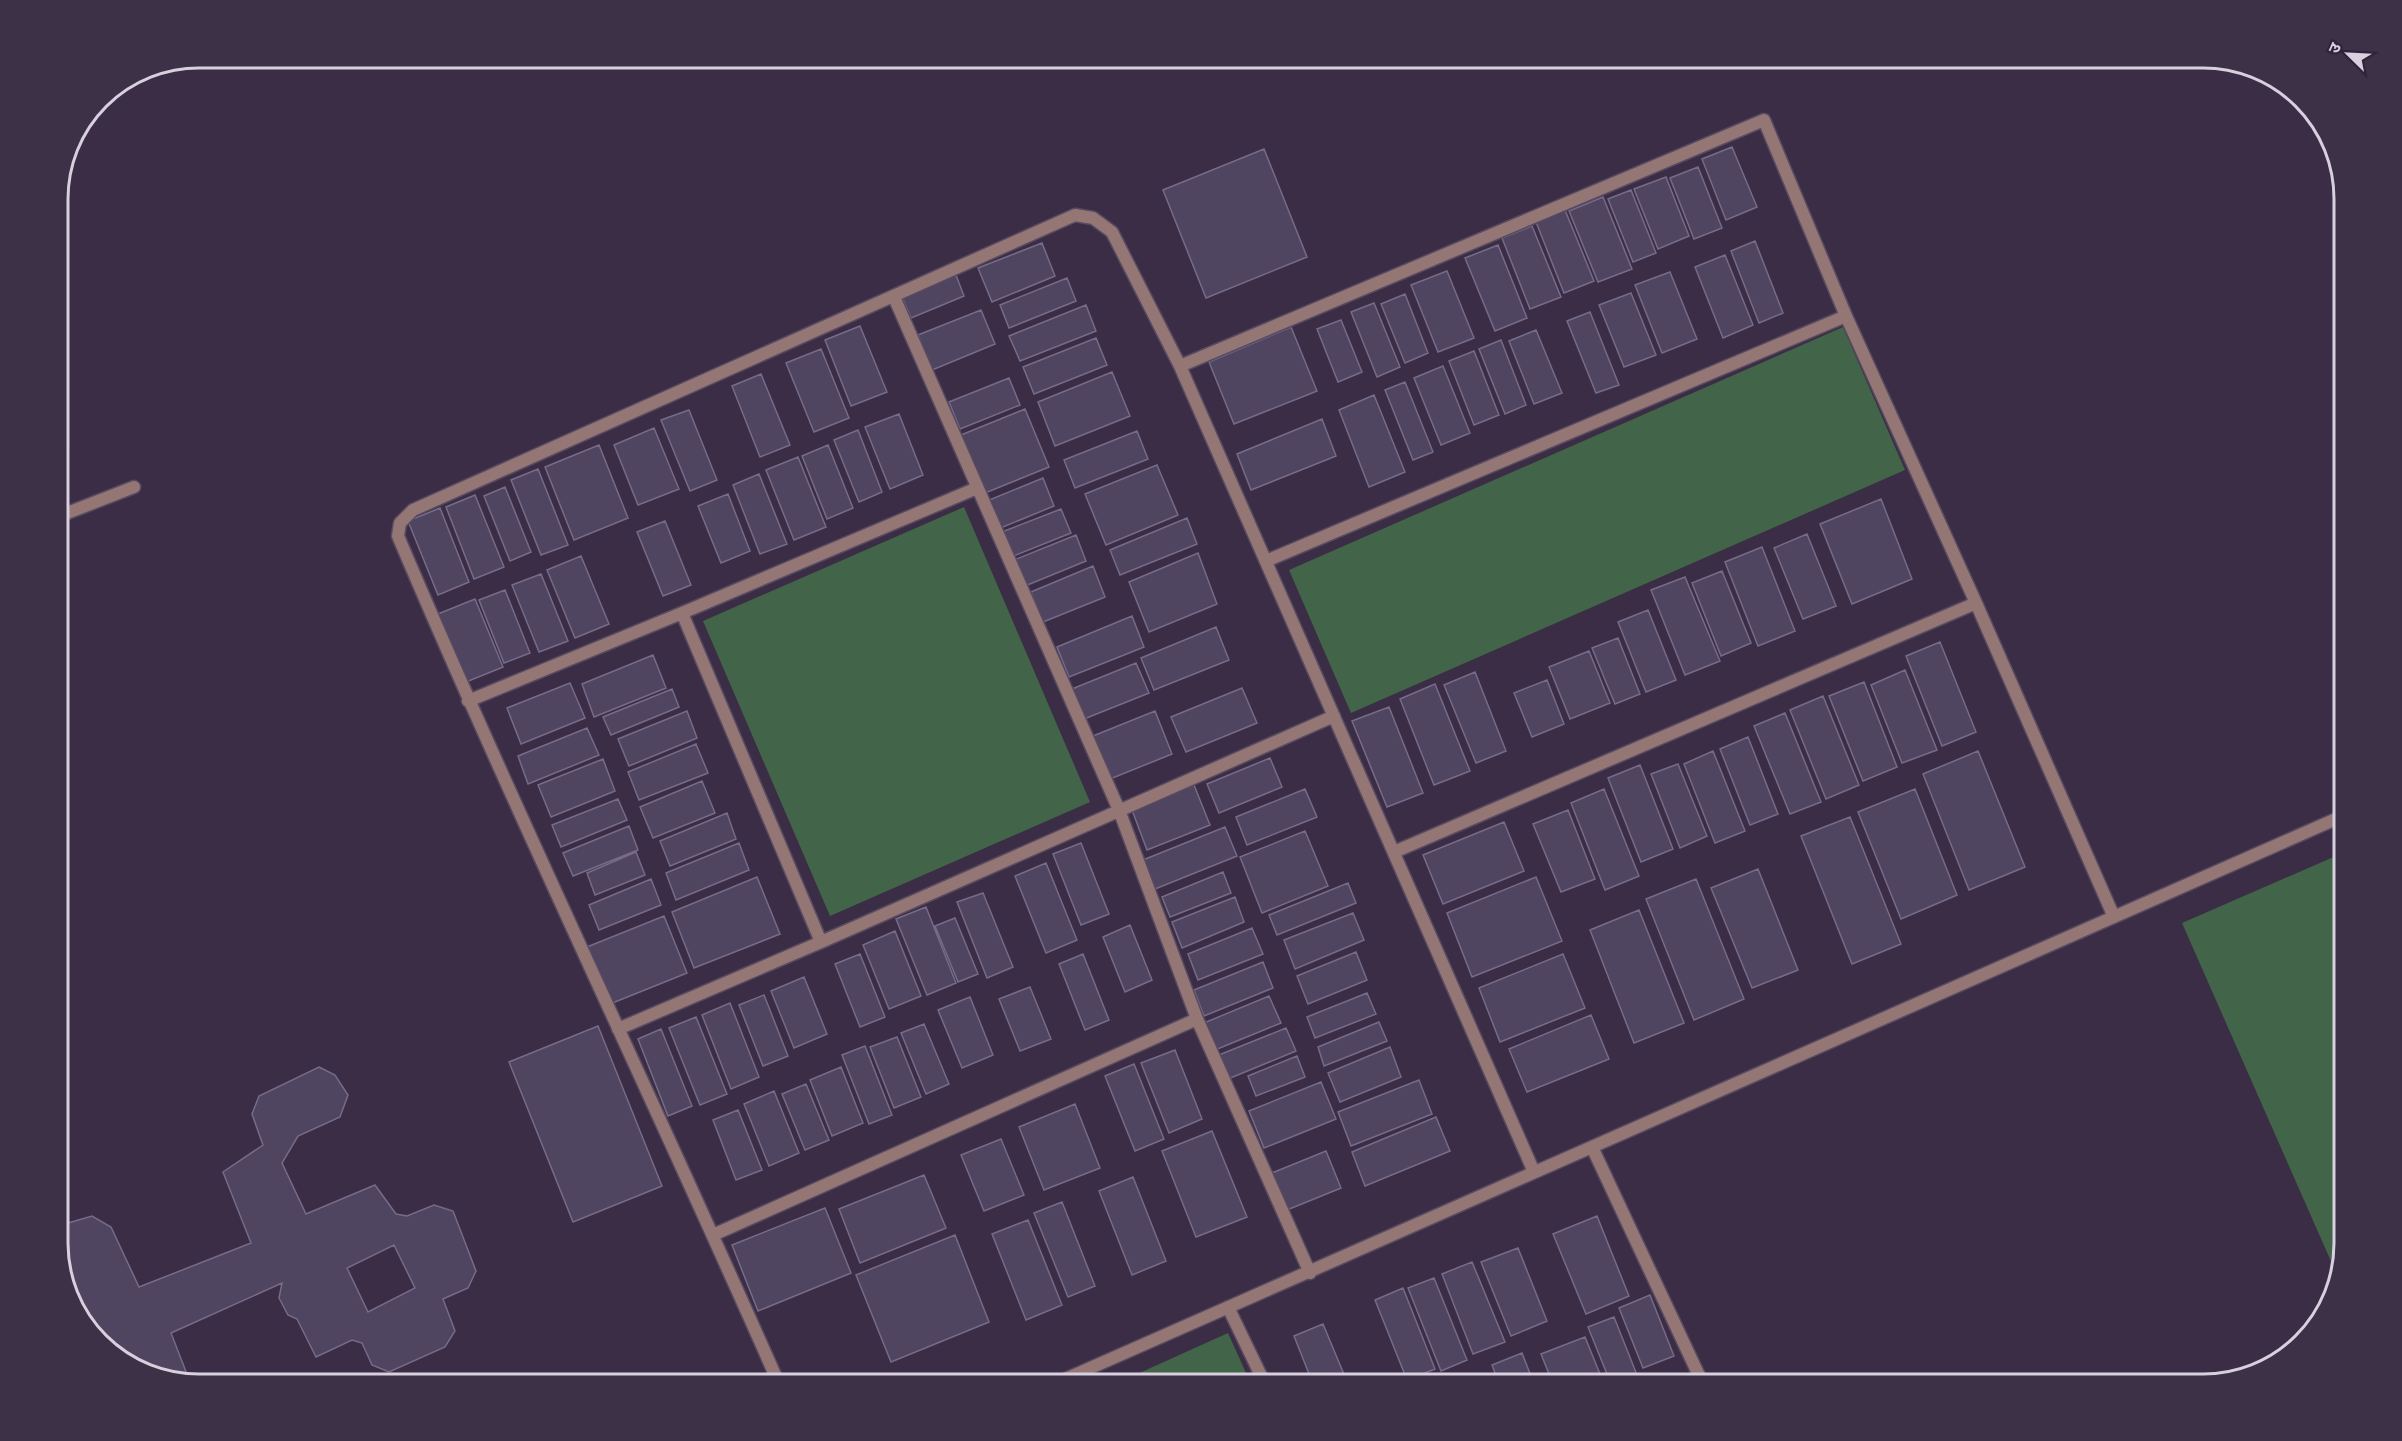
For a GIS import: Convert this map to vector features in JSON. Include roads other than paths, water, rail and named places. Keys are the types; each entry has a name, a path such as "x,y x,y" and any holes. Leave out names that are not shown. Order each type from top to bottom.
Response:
{"street":[{"path":"1180,366 1764,120 1846,316 1977,603 2114,917"},
{"path":"774,1373 468,701 398,536 400,523 413,510 1075,215 1093,218 1112,232 1180,366 1534,1172"},
{"path":"894,297 1119,810 1197,1019 1310,1273"},
{"path":"1266,561 1846,316"},
{"path":"68,513 134,487"},
{"path":"468,701 977,488"},
{"path":"1394,852 1977,603"},
{"path":"682,613 821,942"},
{"path":"618,1029 1334,716"},
{"path":"1091,1373 1228,1307 1310,1273 1534,1172 2334,821"},
{"path":"713,1235 1197,1019"},
{"path":"1592,1147 1698,1373"},
{"path":"1228,1307 1260,1373"}]}
